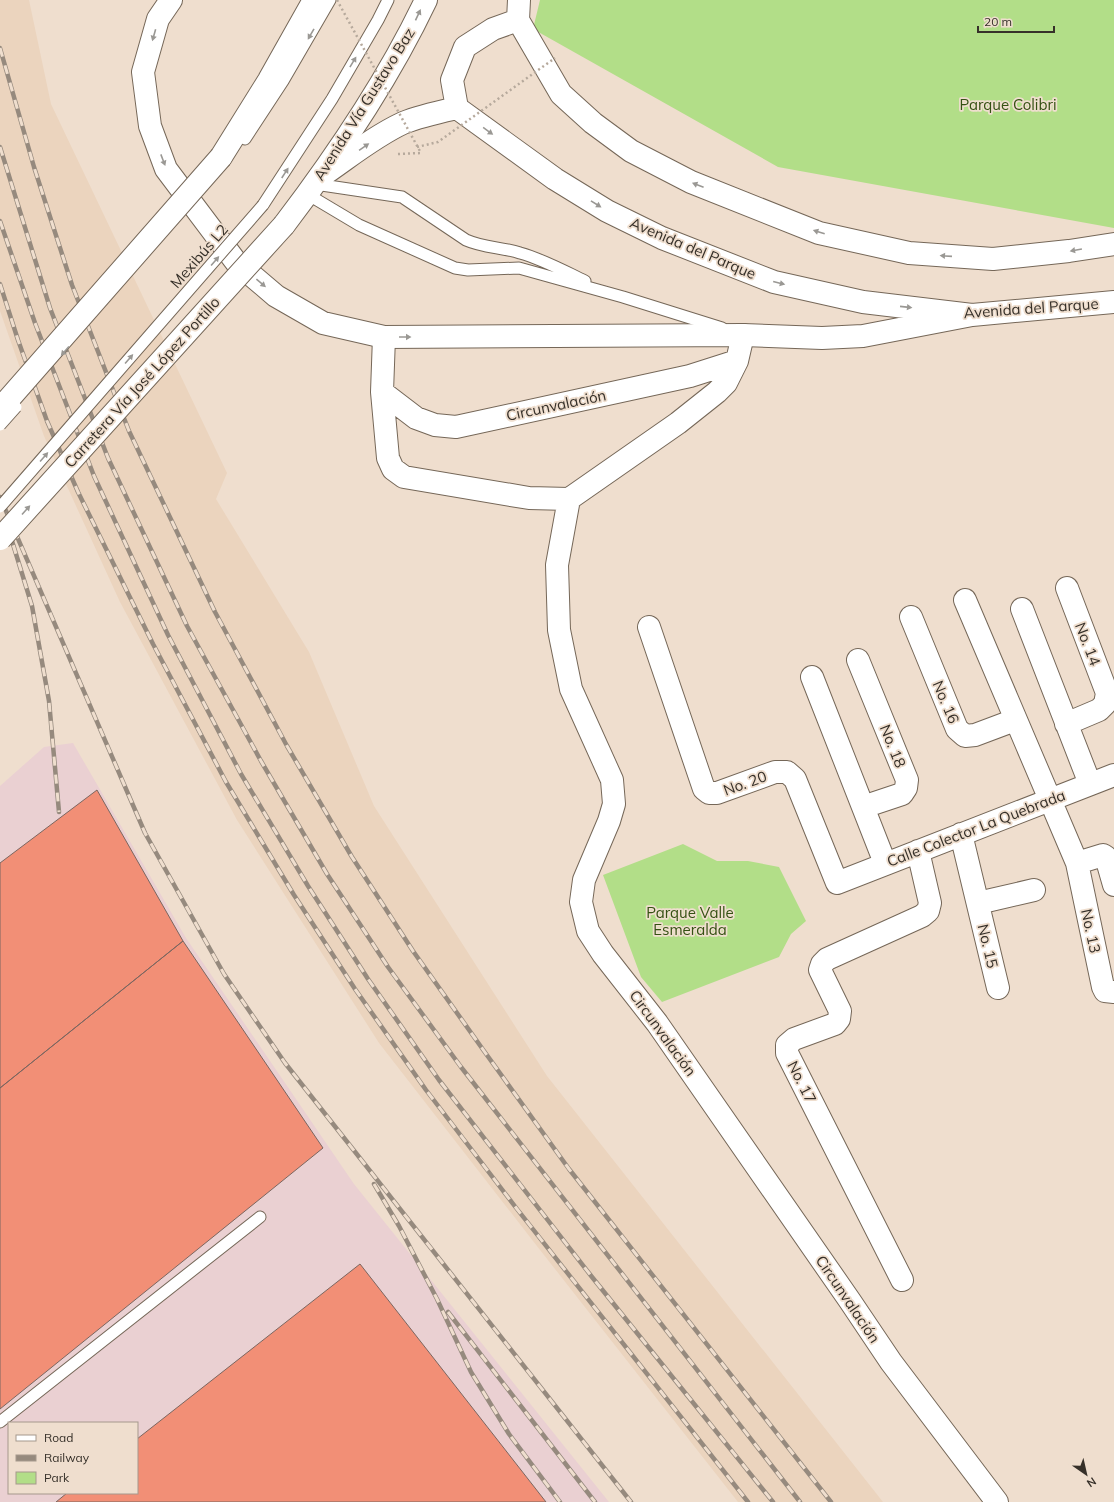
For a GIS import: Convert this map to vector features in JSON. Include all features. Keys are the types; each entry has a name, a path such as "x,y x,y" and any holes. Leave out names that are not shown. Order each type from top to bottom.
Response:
{"street":[{"path":"170,0 158,19 143,72 150,126 166,169 236,262 276,296 323,322 384,337 743,335 822,338 863,336 972,315"},
{"path":"0,410 225,160 314,0"},
{"name":"Avenida Vía Gustavo Baz","path":"284,224 314,185 369,103 426,0"},
{"path":"314,185 373,141 403,123 457,108 452,80 465,47 519,10 561,94 593,123 631,151 690,182 819,233 909,253 993,259 1069,252 1114,244"},
{"name":"Avenida del Parque","path":"457,108 555,179 606,211 662,238 774,282 864,302 972,315 1114,302"},
{"name":"Carretera Vía José López Portillo","path":"0,539 284,224"},
{"path":"384,337 382,392 388,458 393,469 404,477 529,498 569,499 678,423 718,392 726,383 736,361 743,335"},
{"name":"Circunvalación","path":"382,392 416,418 435,425 456,427 690,376 736,361"},
{"name":"Circunvalación","path":"569,499 557,565 559,630 571,689 612,780 614,804 609,821 584,880 581,902 588,931 662,1029 891,1362 997,1502"},
{"name":"No. 14","path":"1066,724 1099,710 1105,704 1106,693 1067,588"},
{"path":"965,600 1049,800"},
{"path":"1022,609 1090,784"},
{"name":"No. 16","path":"911,617 957,729 965,736 975,735 1015,720"},
{"name":"No. 20","path":"649,627 704,789 709,793 717,793 775,772 787,772 795,779 838,883"},
{"name":"No. 18","path":"858,660 907,780 906,788 902,794 862,807"},
{"path":"812,677 885,863"},
{"name":"Calle Colector La Quebrada","path":"838,883 918,850 1114,775"},
{"name":"No. 13","path":"1049,800 1076,862 1103,987 1105,991 1114,992"},
{"name":"No. 15","path":"961,834 998,988"},
{"name":"No. 17","path":"902,1280 787,1053 787,1045 794,1039 835,1024 839,1019 840,1011 820,970 826,959 922,916 928,911 930,903 918,850"},
{"path":"1076,862 1103,855 1106,857 1114,885"},
{"name":"No. 15","path":"978,903 1034,890"}],"lane":[{"path":"0,425 225,160 283,81 330,0"},
{"name":"Mexibús L2","path":"0,507 263,205 332,98 378,20 388,0"},
{"path":"314,185 359,224 455,268 468,270 519,268 622,297 743,335"},
{"path":"314,185 402,197 466,240 477,245 522,253 622,297"},
{"path":"0,1422 260,1217"}],"path":[{"path":"337,0 421,153"},
{"path":"417,147 438,142 555,58"}],"shaded area":[{"path":"0,0 29,0 51,104 227,473 216,499 309,652 374,806 547,1076 883,1502 738,1502 379,1043 237,820 120,602 44,436 0,311"},
{"path":"73,743 186,938 354,1184 609,1502 0,1502 0,786 44,747"}],"green space":[{"name":"Parque Colibri","path":"540,0 1114,0 1114,228 778,167 533,29"},
{"name":"Parque Valle Esmeralda","path":"683,844 717,861 748,861 779,867 806,921 791,934 779,957 662,1002 641,977 603,875"}],"building":[{"path":"97,790 183,941 0,1088 0,863"},
{"path":"183,941 323,1148 0,1409 0,1088"},
{"path":"360,1264 546,1502 56,1502 66,1494 138,1494 138,1438"}],"railway":[{"path":"0,48 34,167 72,285 129,431 215,612 287,746 352,857 413,951 484,1051 569,1169 831,1502"},
{"path":"0,147 50,308 108,458 187,626 261,761 327,874 388,967 461,1067 800,1502"},
{"path":"0,221 35,323 94,476 168,635 241,774 308,886 368,979 439,1080 592,1277 773,1502"},
{"path":"0,284 47,421 78,492 153,644 226,782 294,895 355,989 426,1090 517,1209 748,1502"},
{"path":"0,497 145,833 224,974 285,1063 631,1502"},
{"path":"8,528 32,606 49,701 59,812"},
{"path":"374,1184 399,1226 437,1299 471,1372 509,1434 560,1502"},
{"path":"448,1312 595,1502"}]}
